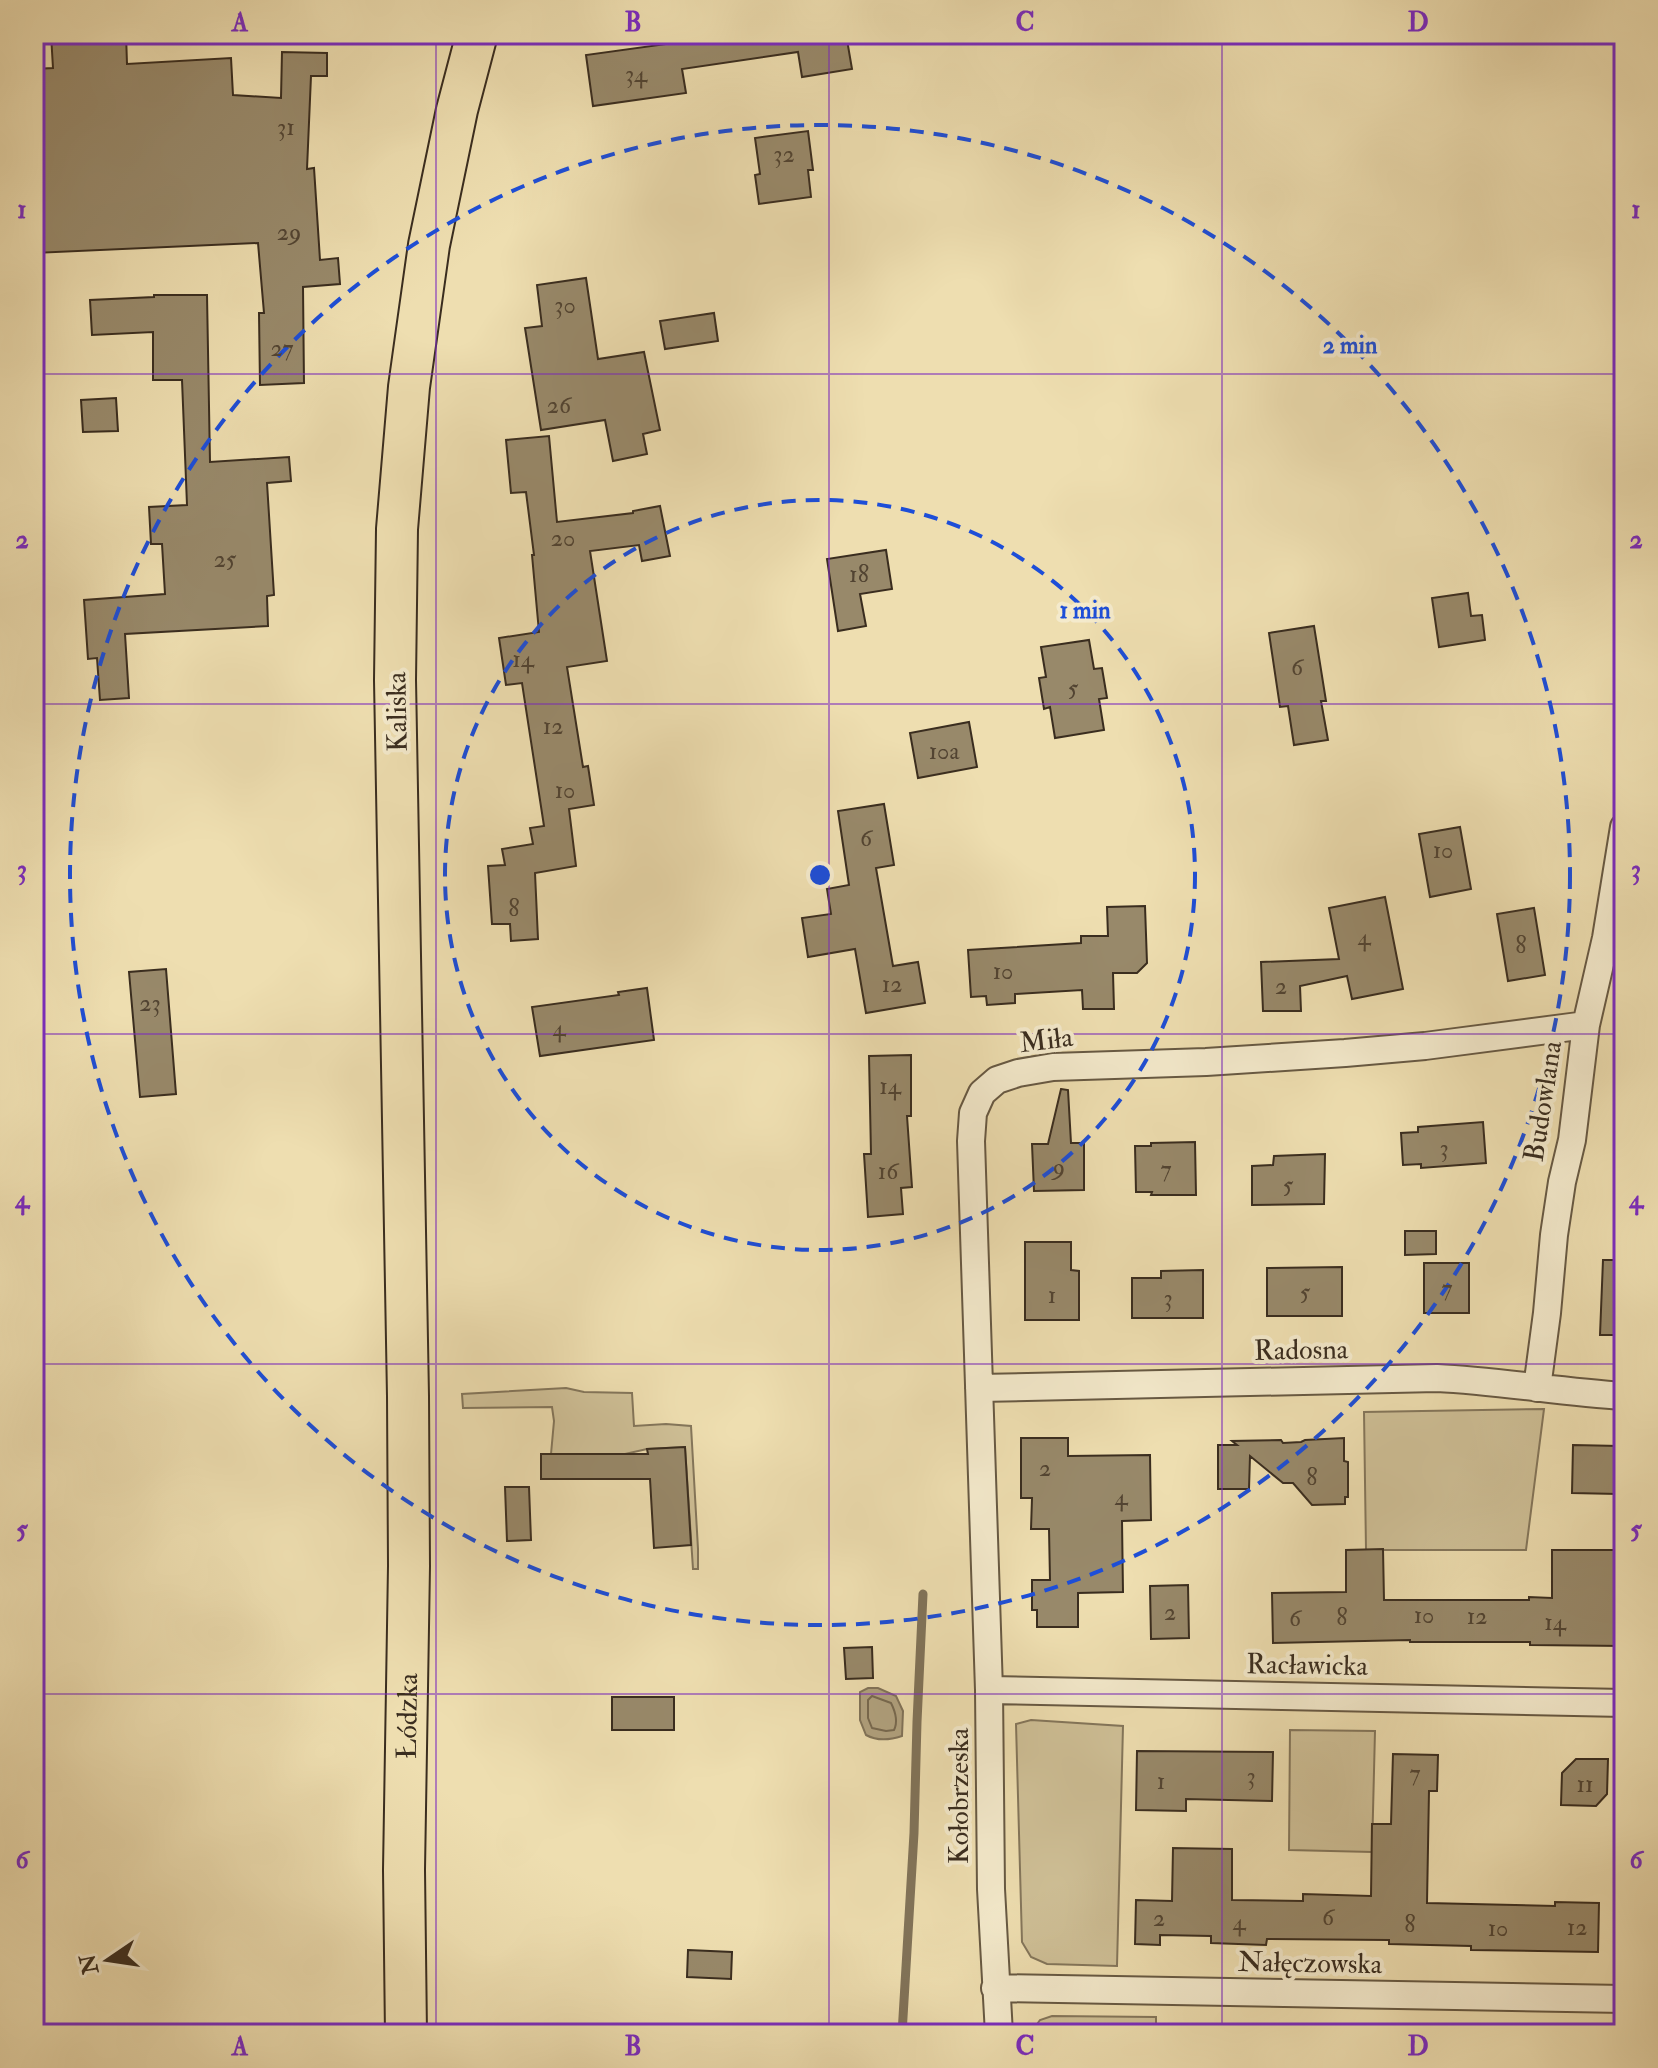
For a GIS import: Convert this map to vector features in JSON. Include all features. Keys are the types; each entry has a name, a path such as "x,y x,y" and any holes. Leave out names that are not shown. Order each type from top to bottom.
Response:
{"main road":[{"name":"Kaliska","path":"408,1396 395,680 397,529 409,387 429,245 457,110 477,34"},
{"name":"Łódzka","path":"406,2034 408,1396"}],"street":[{"name":"Budowlana","path":"1537,1388 1554,1235 1572,1140 1586,1025 1606,938 1624,827"},
{"name":"Miła","path":"984,1557 971,1141 973,1113 982,1093 997,1080 1053,1067 1345,1053 1586,1025"},
{"name":"Radosna","path":"979,1388 1437,1378 1624,1396"},
{"name":"Kołobrzeska","path":"984,1557 991,1889 999,2034"},
{"name":"Racławicka","path":"989,1690 1624,1703"},
{"name":"Nałęczowska","path":"995,1988 1624,1999"}],"shaded area":[{"path":"566,1388 584,1392 632,1393 634,1426 691,1426 698,1569 693,1569 685,1447 647,1449 625,1454 551,1454 552,1407 463,1408 462,1394"},
{"path":"1544,1409 1526,1550 1366,1550 1364,1412"},
{"path":"1031,1720 1123,1726 1117,1966 1047,1964 1031,1957 1022,1942 1016,1724"},
{"path":"1290,1730 1375,1731 1372,1852 1289,1850"},
{"path":"1052,2016 1156,2017 1156,2034 1030,2034 1040,2020"}],"water":[{"path":"878,1688 896,1696 903,1711 902,1736 884,1739 866,1735 860,1720 860,1692"}],"building":[{"path":"51,34 126,34 127,64 231,58 233,95 281,98 282,52 327,53 327,76 311,76 307,169 314,168 320,260 338,258 340,284 303,287 304,383 260,385 259,313 264,313 258,243 34,253 34,69 53,68"},
{"path":"709,34 846,34 852,69 802,77 798,52 682,69 686,93 593,106 586,55 710,38"},
{"path":"808,131 813,170 808,170 811,197 759,204 755,175 760,174 755,138"},
{"path":"586,278 598,359 644,352 660,430 643,434 647,454 613,461 605,420 541,430 525,328 542,326 537,285"},
{"path":"207,295 210,462 289,457 291,481 267,483 274,595 267,596 268,626 125,634 129,698 100,700 97,658 88,659 84,600 165,594 162,544 151,544 149,507 187,505 182,380 153,380 153,332 92,335 90,300"},
{"path":"714,313 718,341 665,349 660,321"},
{"path":"116,398 118,431 83,432 81,400"},
{"path":"549,436 557,522 633,513 660,506 670,556 642,561 639,545 590,551 607,661 567,667 583,767 588,766 594,805 569,809 576,866 535,873 538,939 511,941 510,924 492,924 488,866 505,865 502,849 533,844 530,828 544,826 522,683 506,685 499,638 539,632 526,492 511,493 506,440"},
{"path":"886,550 892,589 860,594 866,626 838,631 827,559"},
{"path":"1468,593 1471,616 1482,615 1485,640 1439,647 1432,598"},
{"path":"1314,626 1326,701 1321,701 1328,740 1294,745 1288,706 1280,707 1269,633"},
{"path":"1089,640 1094,669 1102,668 1107,698 1099,699 1104,730 1055,738 1050,707 1044,709 1039,678 1046,677 1041,647"},
{"path":"969,722 977,767 918,778 910,733"},
{"path":"884,804 894,865 876,868 893,966 918,962 925,1003 866,1013 855,949 808,957 802,918 831,914 827,889 849,885 838,811"},
{"path":"1460,827 1471,889 1430,897 1419,834"},
{"path":"1385,897 1403,989 1352,999 1347,976 1300,986 1301,1011 1263,1011 1261,962 1339,959 1329,908"},
{"path":"1145,906 1147,963 1137,973 1113,973 1114,1009 1083,1009 1082,990 1015,994 1015,1003 987,1005 986,996 971,997 968,950 1081,943 1081,936 1108,936 1107,907"},
{"path":"1534,908 1545,975 1508,981 1497,914"},
{"path":"166,969 176,1094 140,1097 129,972"},
{"path":"647,988 654,1040 540,1056 532,1007"},
{"path":"911,1055 911,1116 907,1116 912,1187 901,1188 903,1214 868,1217 864,1154 871,1154 869,1056"},
{"path":"1061,1089 1068,1090 1071,1143 1084,1143 1084,1190 1034,1191 1032,1144 1048,1144"},
{"path":"1483,1122 1486,1163 1421,1168 1421,1164 1403,1165 1401,1133 1418,1132 1418,1127"},
{"path":"1195,1142 1196,1195 1136,1192 1135,1146"},
{"path":"1325,1154 1324,1204 1252,1205 1252,1166 1273,1165 1274,1156"},
{"path":"1405,1231 1436,1231 1436,1254 1405,1255"},
{"path":"1025,1242 1071,1242 1071,1270 1079,1271 1079,1320 1025,1320"},
{"path":"1603,1260 1624,1260 1624,1335 1600,1335"},
{"path":"1424,1263 1469,1263 1469,1313 1424,1313"},
{"path":"1342,1267 1342,1316 1267,1316 1267,1268"},
{"path":"1203,1270 1203,1318 1132,1318 1132,1278 1161,1278 1161,1271"},
{"path":"1021,1438 1068,1438 1068,1456 1150,1455 1151,1520 1122,1521 1123,1592 1078,1593 1078,1627 1037,1627 1037,1610 1032,1610 1032,1580 1050,1580 1049,1529 1031,1529 1032,1498 1021,1498"},
{"path":"1344,1438 1344,1461 1348,1462 1348,1497 1345,1497 1345,1504 1312,1505 1293,1483 1283,1483 1250,1456 1249,1489 1218,1489 1218,1445 1237,1445 1232,1441 1281,1440 1283,1443"},
{"path":"1573,1445 1619,1446 1618,1494 1572,1493"},
{"path":"685,1447 691,1545 654,1548 650,1479 541,1479 541,1454 648,1454 647,1449"},
{"path":"505,1487 529,1487 531,1540 507,1541"},
{"path":"1383,1549 1384,1600 1552,1598 1552,1550 1624,1550 1624,1646 1410,1640 1273,1643 1272,1593 1346,1592 1346,1550"},
{"path":"1188,1585 1189,1638 1151,1639 1150,1586"},
{"path":"872,1647 873,1678 846,1679 844,1648"},
{"path":"612,1697 674,1697 674,1730 612,1730"},
{"path":"1137,1751 1273,1752 1272,1801 1186,1799 1186,1811 1136,1810"},
{"path":"1393,1754 1438,1755 1437,1791 1429,1791 1427,1903 1555,1906 1555,1902 1599,1903 1598,1952 1471,1950 1471,1946 1389,1944 1389,1940 1267,1939 1266,1945 1211,1943 1211,1936 1160,1935 1160,1945 1135,1944 1136,1900 1172,1901 1173,1848 1232,1849 1232,1900 1303,1901 1303,1894 1371,1896 1372,1824 1391,1824"},
{"path":"1576,1759 1608,1759 1607,1794 1596,1806 1561,1805 1562,1773"},
{"path":"688,1950 732,1952 731,1979 687,1977"}],"waterway":[{"path":"902,2034 914,1833 923,1594"}]}
